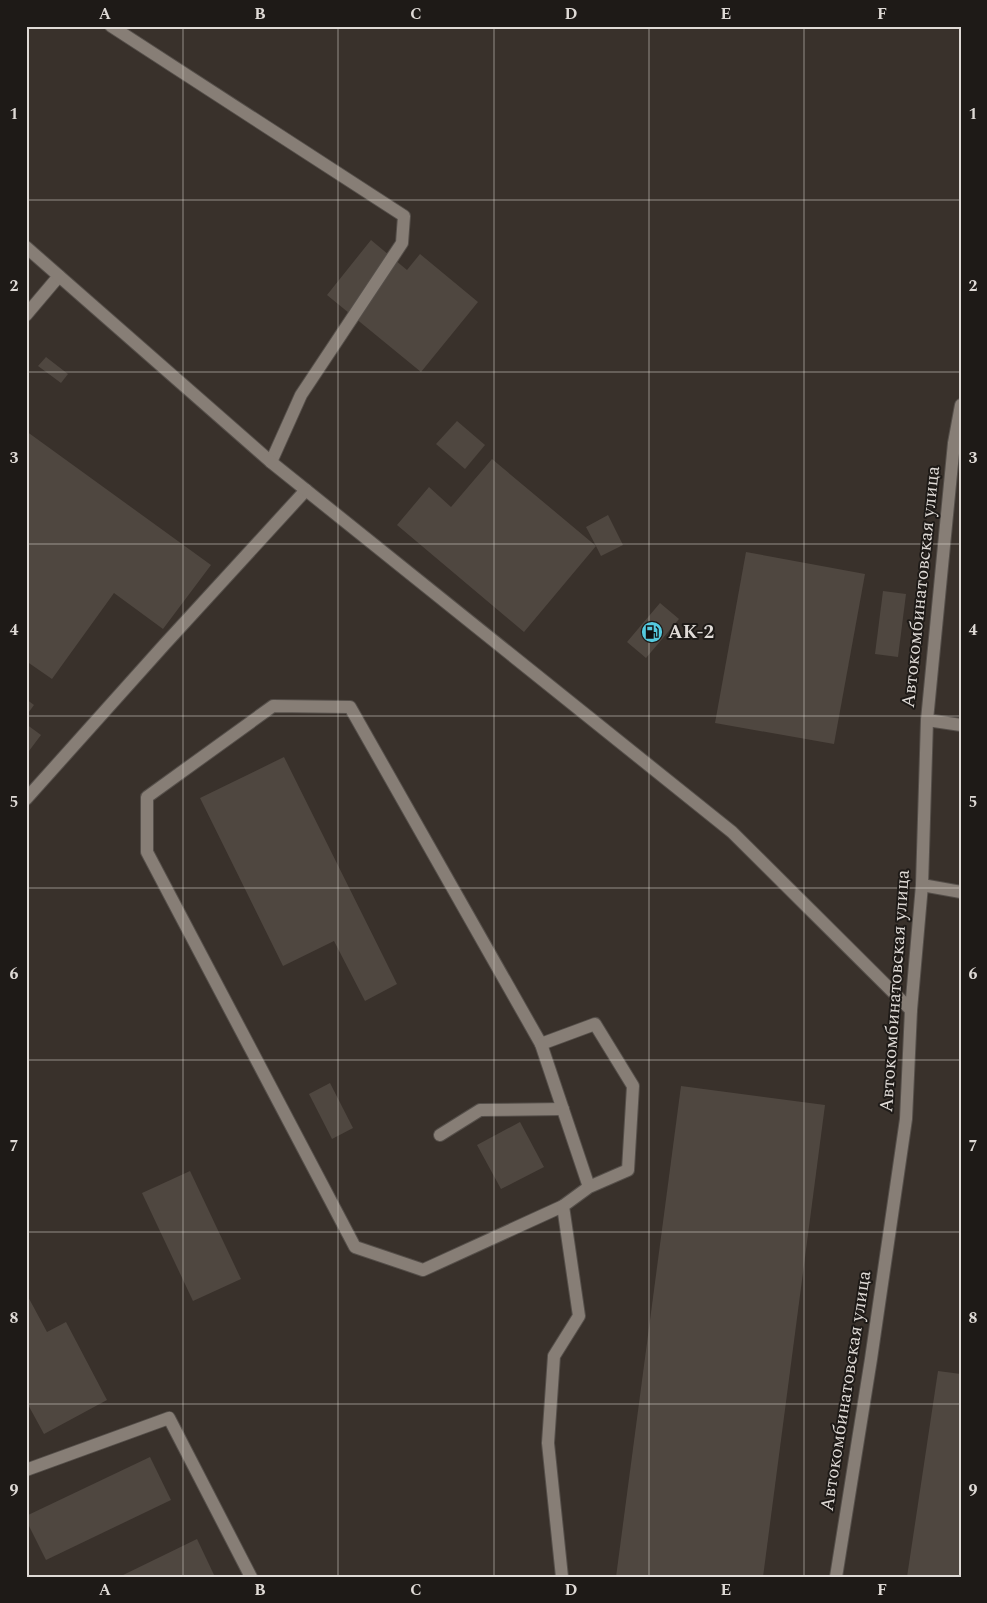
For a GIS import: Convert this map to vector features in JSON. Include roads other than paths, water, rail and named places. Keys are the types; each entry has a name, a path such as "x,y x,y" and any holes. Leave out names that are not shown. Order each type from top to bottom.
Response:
{"street":[{"path":"110,26 404,216 402,243 301,395 271,462"},
{"path":"26,247 271,462 732,832 910,1010"},
{"path":"26,315 59,276"},
{"name":"Автокомбинатовская улица","path":"836,1577 873,1350 906,1119 910,1010 922,885 927,720 961,405"},
{"path":"26,799 306,490"},
{"path":"541,1044 595,1024 633,1086 628,1170 589,1187 563,1206 423,1270 355,1247 147,852 147,797 273,706 350,707 541,1044 589,1187"},
{"path":"927,720 961,725"},
{"path":"922,885 961,892"},
{"path":"440,1135 480,1110 563,1109"},
{"path":"562,1577 548,1443 554,1356 579,1316 563,1206"},
{"path":"26,1470 169,1418 251,1577"}],"place":[{"name":"АК-2","path":"652,632"}]}
